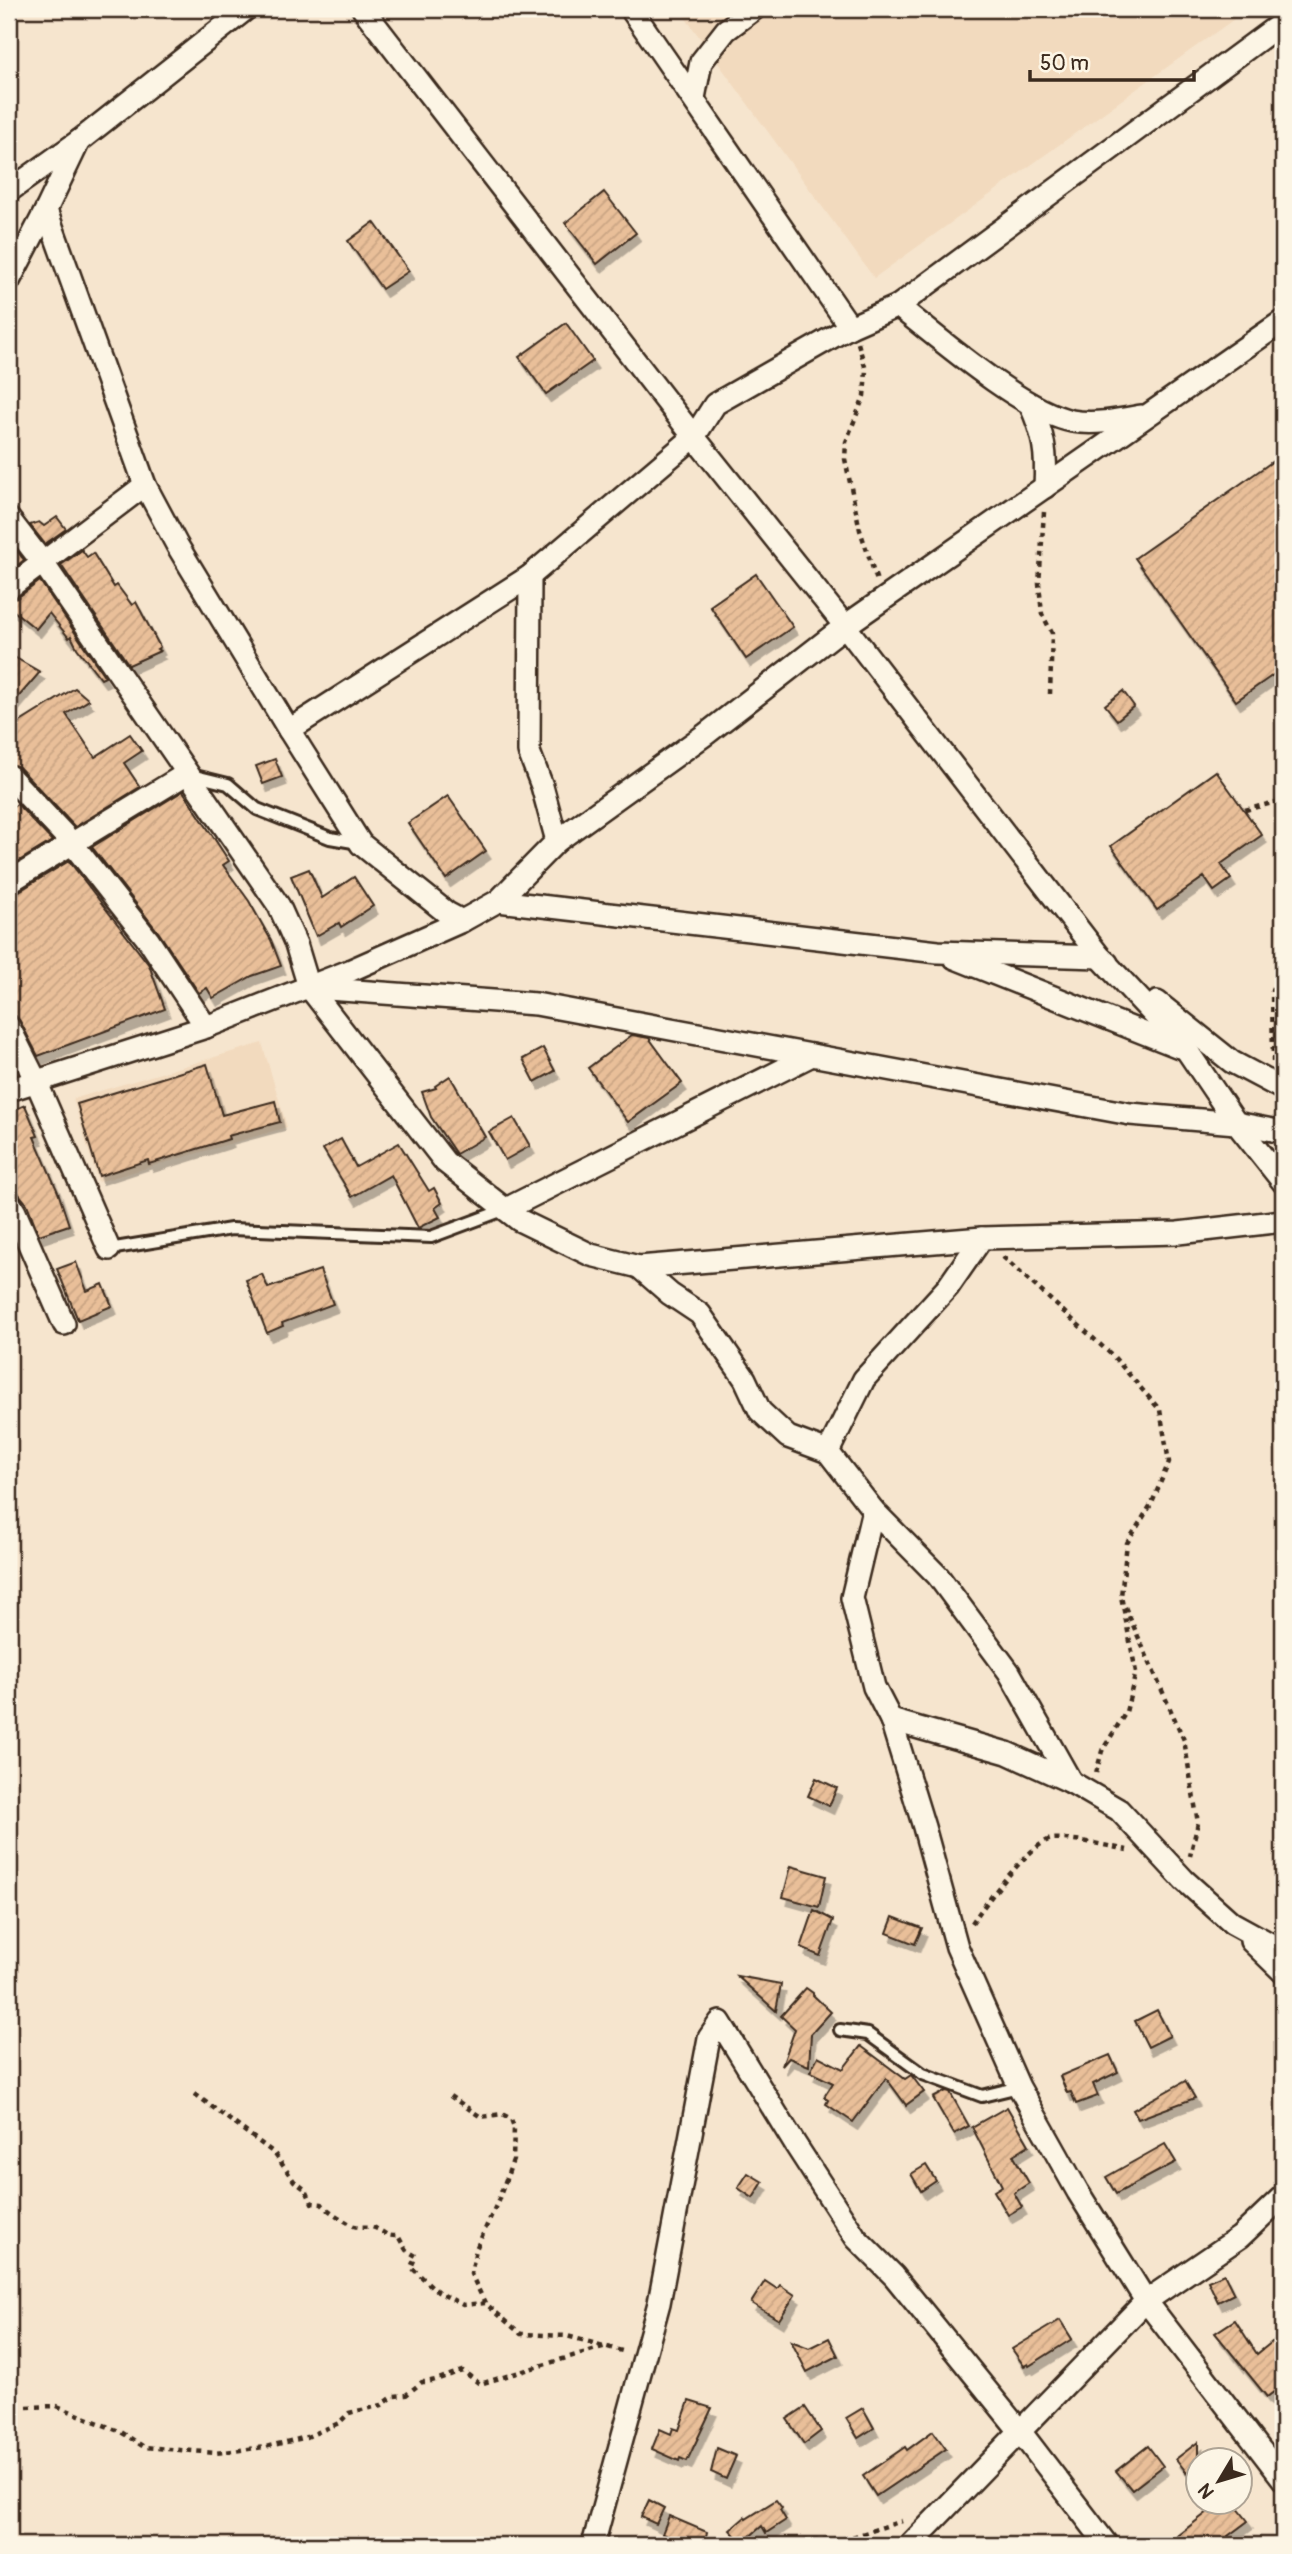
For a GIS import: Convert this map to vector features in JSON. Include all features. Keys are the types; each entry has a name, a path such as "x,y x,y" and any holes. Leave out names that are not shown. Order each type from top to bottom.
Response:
{"street":[{"path":"9,191 79,141 246,9"},
{"path":"363,9 1100,957 1186,1049 1236,1123 1283,1182"},
{"path":"631,9 850,327"},
{"path":"694,98 701,62 726,30 754,9"},
{"path":"289,730 530,576 694,438 715,404 850,327 898,306 1283,22"},
{"path":"9,281 79,141"},
{"path":"46,210 145,485 177,545 361,844 447,913 462,920"},
{"path":"898,306 947,345 1030,404 1071,421 1112,421 1150,414"},
{"path":"9,1090 205,1027 309,987 462,920 498,901 556,841 706,734 845,626 1283,321"},
{"path":"1030,404 1042,430 1047,458 1045,487"},
{"path":"9,588 145,485"},
{"path":"9,519 43,563 279,906 296,944 309,987 445,1162 519,1220 591,1255 639,1266 982,1238 1178,1233 1283,1221"},
{"path":"530,576 529,752 542,786 556,841"},
{"path":"9,882 186,774"},
{"path":"9,776 71,842 149,942 205,1027"},
{"path":"498,901 939,951 1100,957 1232,1062 1278,1086"},
{"path":"939,951 1186,1049 1232,1062"},
{"path":"309,987 536,1004 1130,1114 1236,1123 1283,1132"},
{"path":"9,1027 36,1081 109,1249"},
{"path":"506,1209 812,1055"},
{"path":"9,1202 64,1324"},
{"path":"828,1452 864,1378 948,1287 982,1238"},
{"path":"639,1266 670,1294 700,1314 745,1379 761,1411 788,1437 828,1452 873,1510 938,1576 1009,1672 1070,1782"},
{"path":"873,1510 852,1598 874,1687 891,1720 957,1947 1019,2087 1078,2192 1146,2301 1283,2479"},
{"path":"891,1720 1007,1752 1070,1782 1090,1796 1119,1810 1184,1880 1283,1972"},
{"path":"1232,1923 1283,1951"},
{"path":"593,2545 659,2303 709,2038 720,2022 856,2238 894,2276 1019,2430 1107,2545"},
{"path":"910,2545 1146,2301 1240,2236 1283,2196"}],"lane":[{"path":"186,774 228,784 257,809 330,838 361,844"},
{"path":"109,1249 231,1229 431,1237 506,1209"},
{"path":"840,2031 868,2034 923,2074 982,2096 1019,2087"}],"path":[{"path":"850,327 861,349 866,370 864,396 846,442 845,459 866,551 884,599"},
{"path":"1045,487 1039,584 1042,614 1052,633 1050,694"},
{"path":"1245,810 1280,801 1283,797"},
{"path":"1278,1086 1272,990 1283,960"},
{"path":"982,1238 1113,1356 1160,1410 1169,1462 1152,1503 1127,1543 1121,1596 1136,1672 1126,1712 1102,1751 1090,1796"},
{"path":"1121,1596 1184,1740 1198,1824 1184,1880"},
{"path":"957,1947 991,1895 1031,1850 1051,1839 1135,1852"},
{"path":"195,2094 274,2153 294,2180 306,2190 312,2203 321,2204 352,2225 376,2227 386,2236 398,2236 406,2250 416,2256 411,2267 438,2292 463,2305 485,2303"},
{"path":"450,2096 481,2116 502,2114 511,2119 514,2127 513,2161 476,2249 471,2274 485,2303 521,2334 567,2336 644,2356"},
{"path":"26,2407 57,2406 121,2432 144,2447 216,2453 265,2447 307,2437 339,2423 349,2413 382,2405 394,2396 407,2395 422,2382 430,2382 448,2374 463,2371 480,2384 606,2346"},
{"path":"794,2545 806,2540 846,2539 909,2518"}],"shaded area":[{"path":"679,9 1248,9 874,278"},
{"path":"262,1043 287,1127 98,1182 73,1099"}],"building":[{"path":"604,192 636,233 597,264 565,223"},
{"path":"374,222 409,271 382,289 348,241"},
{"path":"566,323 593,361 546,394 519,357"},
{"path":"1283,454 1283,668 1236,701 1135,558"},
{"path":"57,517 66,529 45,544 30,525 39,522 44,526"},
{"path":"12,545 24,560 9,572 9,548"},
{"path":"82,550 87,557 93,553 114,587 117,585 132,605 136,602 160,651 129,665 61,565"},
{"path":"756,574 793,627 746,659 710,606"},
{"path":"40,581 105,677 101,679 71,636 69,638 49,613 36,629 9,607 9,601"},
{"path":"9,654 40,672 9,708"},
{"path":"75,688 89,700 66,714 95,757 130,734 142,751 124,763 140,787 75,827 19,767 9,763 9,729"},
{"path":"1123,691 1134,706 1117,720 1105,705"},
{"path":"275,759 282,777 263,784 256,766"},
{"path":"1216,771 1262,835 1221,864 1231,879 1214,891 1204,877 1157,910 1111,846"},
{"path":"183,791 229,861 223,865 249,901 271,940 281,966 252,976 213,998 207,988 199,993 159,933 92,847"},
{"path":"448,796 486,851 446,879 408,823"},
{"path":"17,804 52,841 9,867 9,810"},
{"path":"69,861 149,965 165,1009 38,1056 20,1021 9,1014 9,895"},
{"path":"309,869 322,898 354,877 373,906 341,927 339,923 316,936 291,876"},
{"path":"632,1035 649,1038 682,1083 628,1122 588,1068"},
{"path":"543,1048 555,1071 535,1082 523,1059"},
{"path":"207,1064 222,1115 275,1101 280,1122 228,1136 229,1139 149,1164 148,1160 99,1176 77,1104"},
{"path":"450,1076 485,1137 456,1154 431,1117 422,1092 436,1088 435,1086"},
{"path":"25,1105 38,1136 34,1137 69,1225 39,1235 27,1204 9,1174 9,1112"},
{"path":"514,1118 530,1146 505,1160 489,1132"},
{"path":"341,1139 356,1167 399,1143 429,1191 434,1188 442,1203 435,1208 440,1217 418,1228 391,1175 352,1197 323,1149"},
{"path":"76,1262 87,1291 103,1284 112,1306 78,1320 57,1269"},
{"path":"320,1270 333,1304 282,1323 283,1326 267,1333 246,1280 262,1274 268,1288"},
{"path":"816,1778 837,1788 829,1806 808,1796"},
{"path":"791,1866 826,1876 819,1907 783,1897"},
{"path":"814,1910 833,1920 820,1956 801,1948"},
{"path":"893,1917 922,1928 915,1944 887,1933"},
{"path":"737,1976 781,1984 776,2011"},
{"path":"806,1988 831,2012 811,2034 809,2066 789,2058 782,2066 795,2029 781,2016"},
{"path":"1157,2010 1170,2036 1148,2047 1135,2021"},
{"path":"861,2046 905,2079 911,2075 924,2092 906,2105 886,2078 853,2122 826,2104 828,2100 824,2097 833,2083 810,2072 818,2056 843,2069"},
{"path":"1110,2055 1118,2072 1093,2084 1098,2096 1076,2104 1071,2092 1067,2093 1060,2076"},
{"path":"1185,2081 1195,2098 1138,2119 1133,2110"},
{"path":"946,2091 950,2092 969,2126 954,2134 933,2098"},
{"path":"1007,2107 1029,2145 1013,2155 1029,2183 1014,2193 1022,2207 1008,2215 994,2191 1002,2186 972,2127"},
{"path":"1165,2144 1176,2162 1116,2194 1106,2177"},
{"path":"926,2165 936,2181 921,2191 911,2174"},
{"path":"748,2173 763,2182 753,2198 738,2188"},
{"path":"1224,2274 1234,2294 1218,2302 1208,2281"},
{"path":"765,2281 777,2289 780,2285 795,2295 779,2320 751,2303"},
{"path":"1060,2320 1072,2339 1029,2366 1024,2366 1012,2349"},
{"path":"1235,2320 1257,2354 1283,2333 1283,2385 1267,2397 1215,2333"},
{"path":"829,2338 838,2356 807,2372 791,2341 809,2348"},
{"path":"689,2401 712,2408 687,2461 680,2458 679,2461 652,2449 660,2429 671,2434 673,2428 679,2430"},
{"path":"805,2407 821,2431 804,2444 787,2419"},
{"path":"863,2408 874,2428 858,2438 846,2418"},
{"path":"933,2431 946,2449 876,2496 863,2476"},
{"path":"1148,2446 1163,2466 1132,2490 1116,2471"},
{"path":"717,2448 736,2456 726,2479 711,2472"},
{"path":"1184,2453 1184,2469 1176,2459"},
{"path":"649,2500 664,2508 656,2524 641,2517"},
{"path":"776,2500 786,2520 766,2533 762,2526 742,2543 730,2530 745,2517 746,2519"},
{"path":"669,2516 707,2532 704,2545 689,2545 662,2534"},
{"path":"1203,2516 1244,2516 1248,2521 1228,2536 1234,2545 1165,2545"}]}
